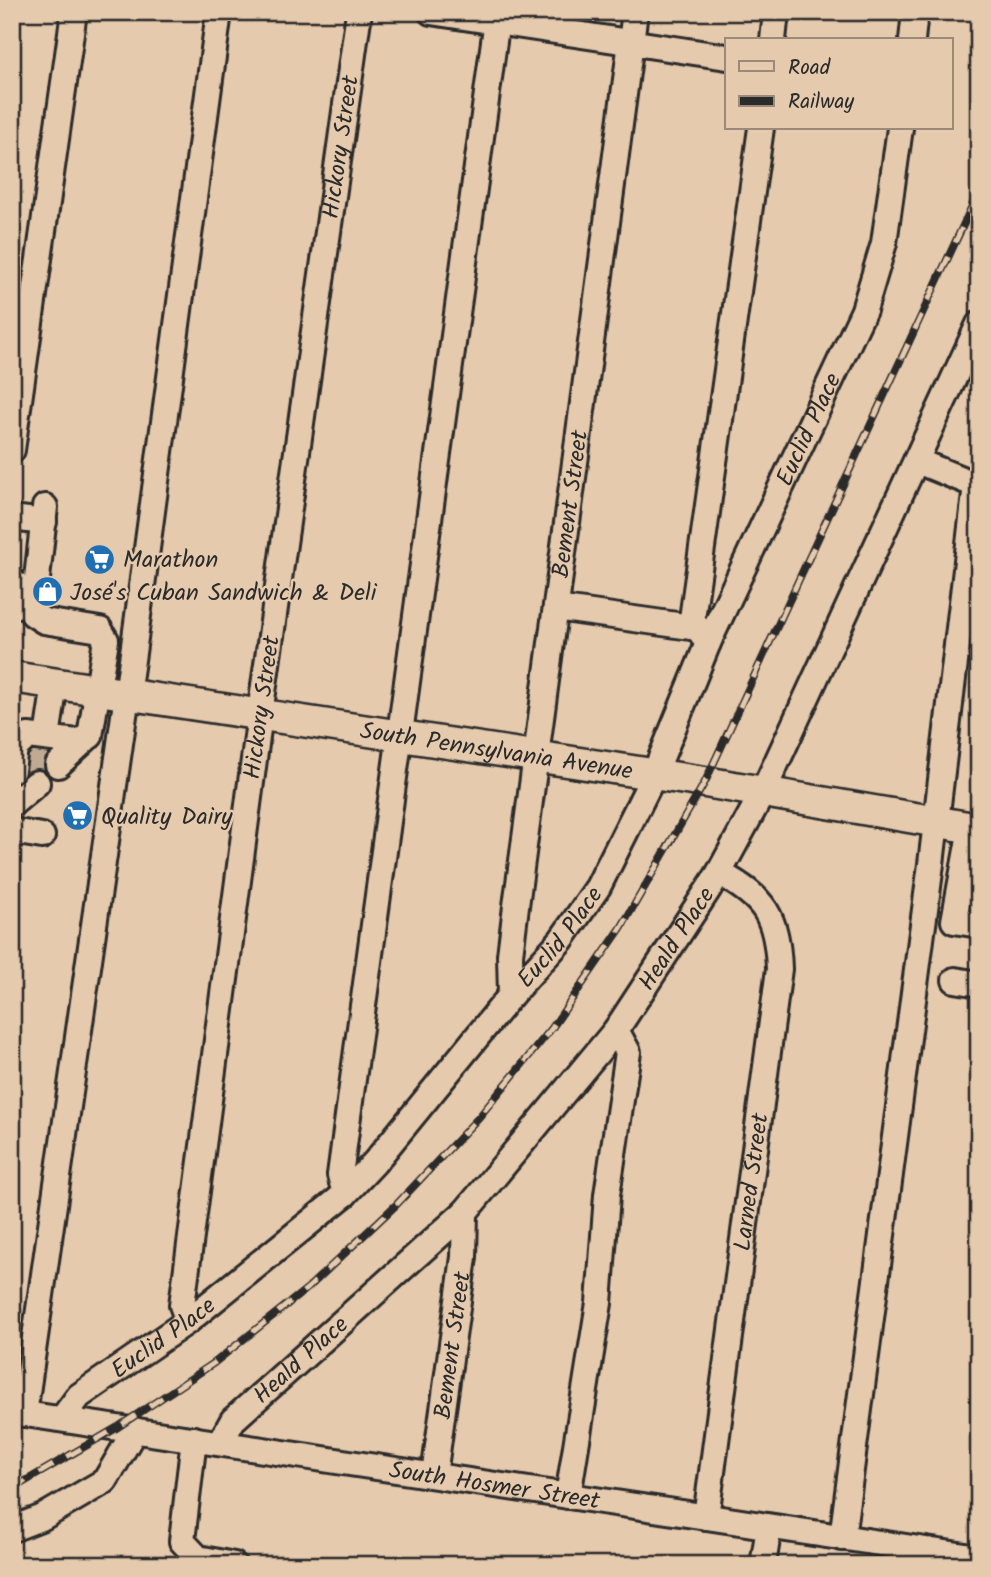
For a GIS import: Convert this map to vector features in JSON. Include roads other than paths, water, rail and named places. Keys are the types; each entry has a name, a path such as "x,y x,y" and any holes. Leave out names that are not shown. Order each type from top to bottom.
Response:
{"main road":[{"name":"South Pennsylvania Avenue","path":"12,677 762,792 975,829"}],"street":[{"path":"12,450 21,315 74,12"},
{"path":"18,1413 127,695 219,12"},
{"name":"Hickory Street","path":"188,1321 182,1305 260,714 359,12"},
{"path":"431,12 498,17 631,43 725,57"},
{"name":"Bement Street","path":"511,995 510,955 635,12"},
{"path":"772,38 776,12"},
{"path":"912,38 915,12"},
{"path":"345,1194 340,1175 498,17"},
{"path":"703,636 692,619 761,130"},
{"name":"Euclid Place","path":"62,1419 79,1396 188,1321 345,1194 411,1120 511,995 561,940 598,887 654,775 703,636 864,310 884,243 900,130"},
{"name":"Heald Place","path":"220,1443 233,1420 466,1212 616,1030 719,873 762,792 953,386 979,324"},
{"path":"953,386 970,362 979,356"},
{"path":"842,1538 936,822 976,485 917,461"},
{"path":"12,518 44,514 23,602"},
{"path":"12,581 23,602 32,608 37,619 91,628 104,634 106,640 92,730 60,747 27,736 21,740 12,804"},
{"path":"556,608 703,636"},
{"path":"55,684 60,747"},
{"path":"975,829 954,921 979,925"},
{"path":"12,831 42,836"},
{"name":"Larned Street","path":"706,1517 779,969 778,938 769,914 756,896 719,873"},
{"path":"568,1496 599,1303 607,1195 628,1052 616,1030"},
{"name":"Bement Street","path":"434,1475 464,1257 466,1212"},
{"name":"South Hosmer Street","path":"18,1413 842,1538 895,1555 978,1556"},
{"path":"12,1529 43,1517 105,1481 135,1430"},
{"path":"194,1439 182,1541 198,1558 234,1565"},
{"path":"763,1565 769,1527"}],"tunnel":[{"path":"28,770 48,753"}],"railway":[{"path":"12,1489 118,1427 214,1363 309,1287 397,1204 479,1117 552,1028 621,928 705,782 979,191"}],"place":[{"name":"Marathon","path":"100,559"},
{"name":"José's Cuban Sandwich & Deli","path":"47,592"},
{"name":"Quality Dairy","path":"78,816"}]}
